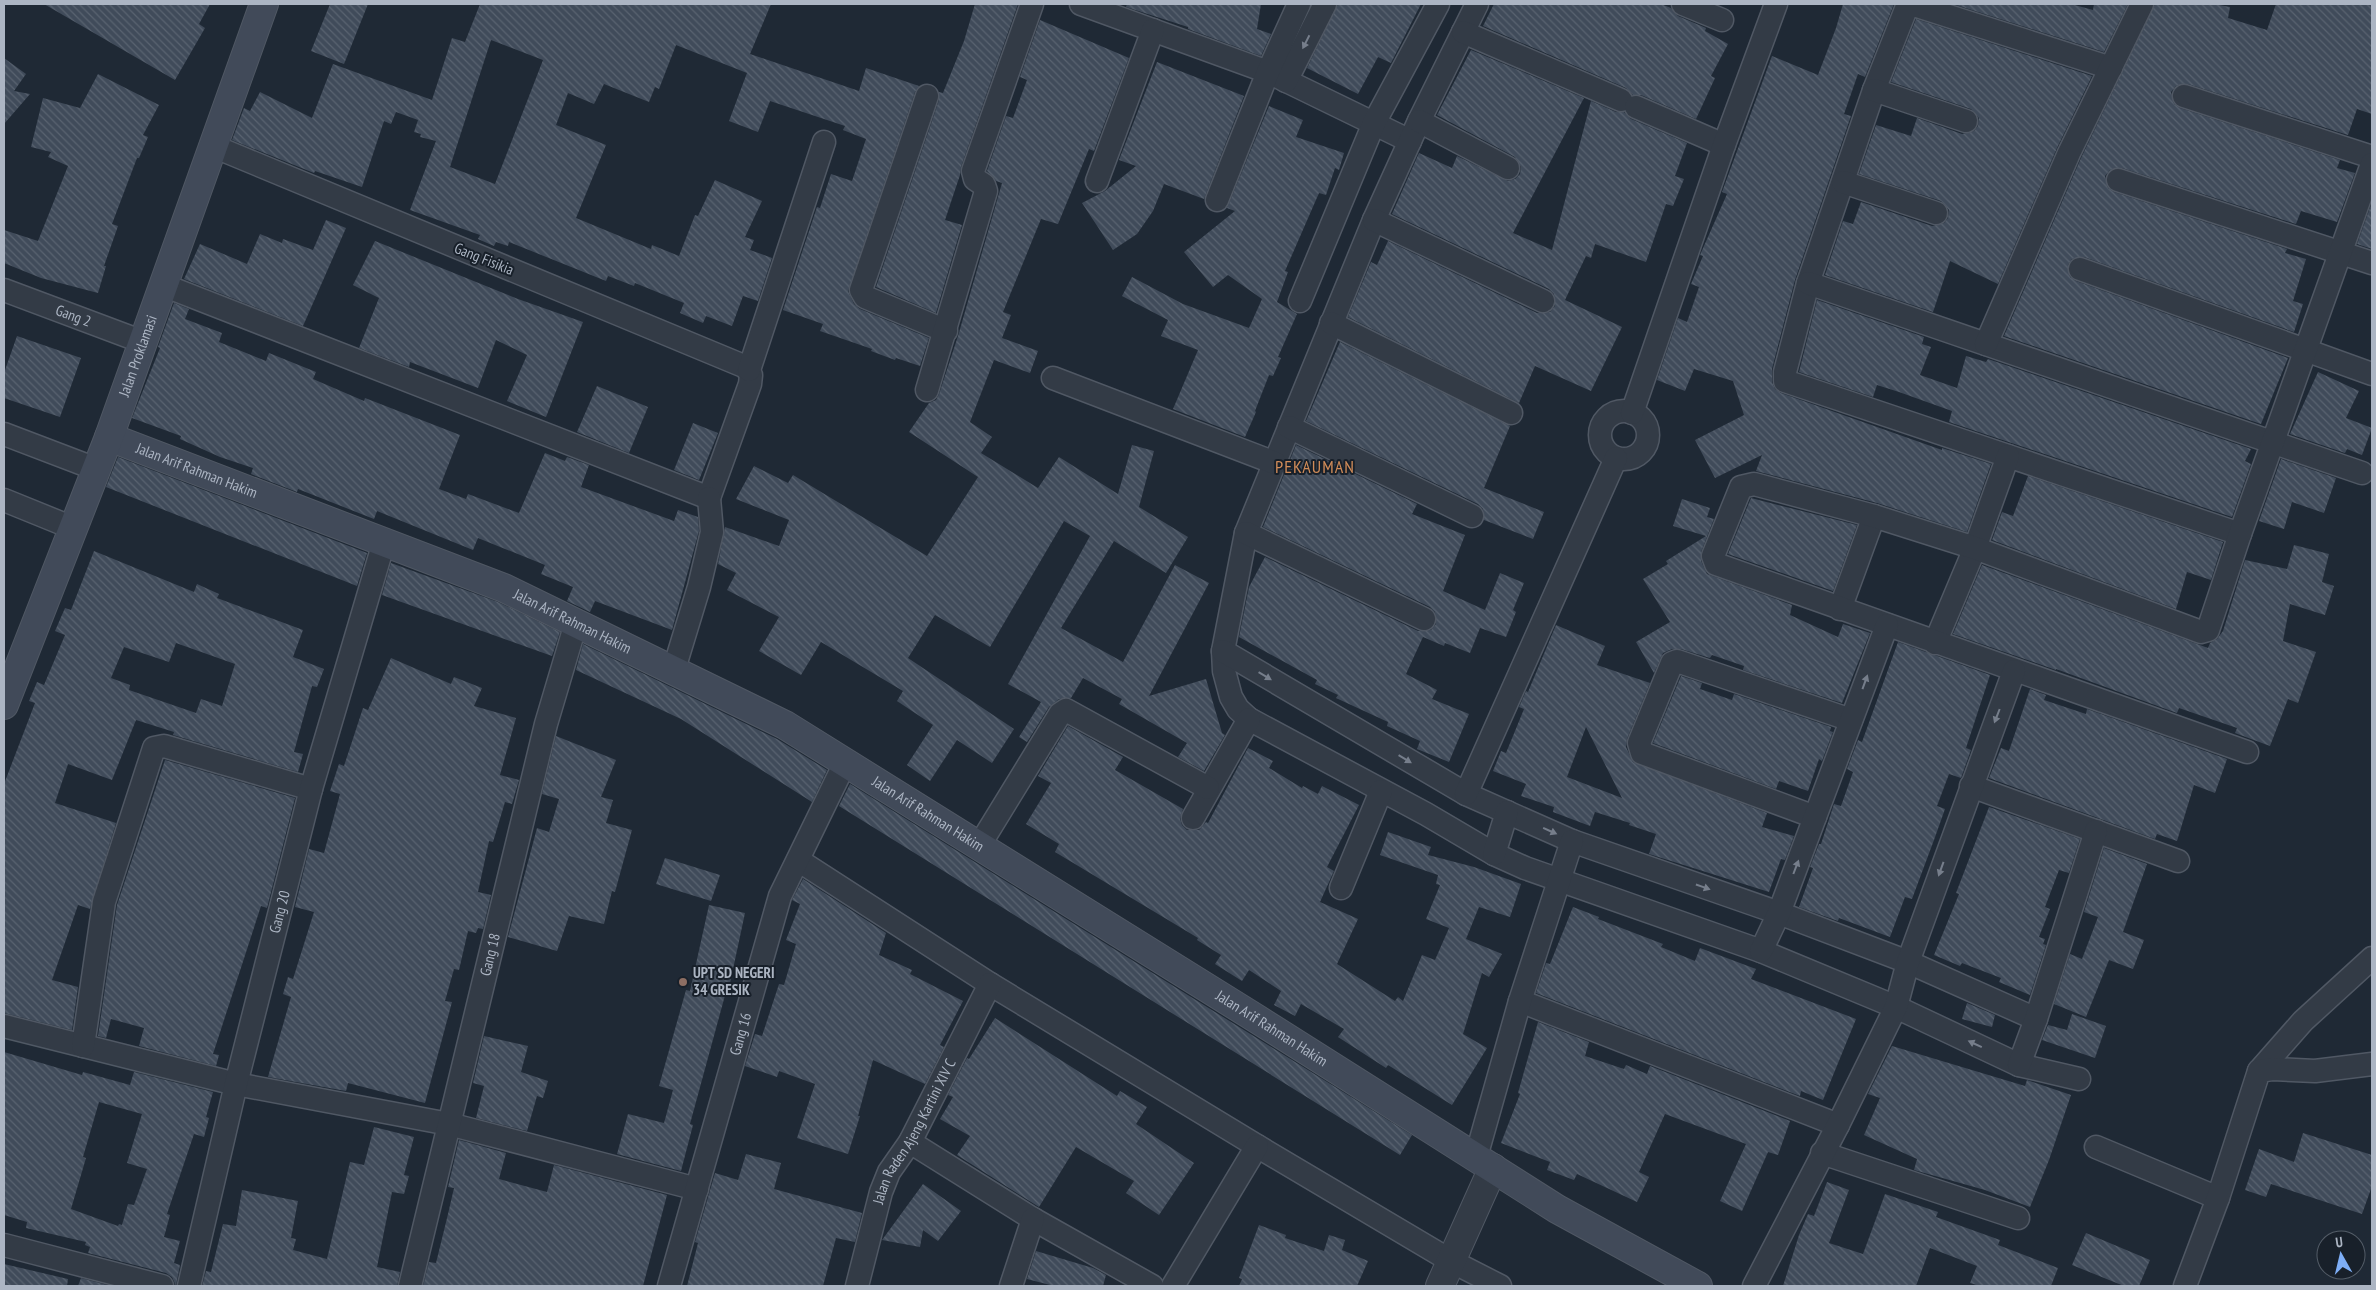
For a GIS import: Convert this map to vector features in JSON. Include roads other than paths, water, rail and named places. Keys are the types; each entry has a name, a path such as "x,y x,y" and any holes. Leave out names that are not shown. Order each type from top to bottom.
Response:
{"main road":[{"name":"Jalan Proklamasi","path":"4,705 109,437 264,4"},
{"name":"Jalan Arif Rahman Hakim","path":"109,437 504,588 674,669 785,725 1557,1209 1692,1285"}],"street":[{"path":"927,390 986,191 984,185 975,179 973,171 1032,4"},
{"path":"1081,4 1277,77 1374,122 1415,131 1508,168"},
{"path":"1277,77 1299,4"},
{"path":"1217,200 1277,77 1325,4"},
{"path":"1300,301 1374,122 1438,4"},
{"path":"1476,4 1374,220 1246,533 1223,650 1224,671 1231,697 1238,709 1249,719 1426,814 1494,854 1558,879 1761,951 1896,1008 2019,1065 2080,1080"},
{"path":"1683,4 1722,20"},
{"path":"1632,412 1724,145 1776,4"},
{"path":"1986,344 2069,153 2142,4"},
{"path":"2111,68 1914,5 1906,9 1874,90 1808,283 1785,372 1785,381 2240,534"},
{"path":"1097,180 1153,30"},
{"path":"1463,32 1724,145"},
{"path":"1874,90 1966,121"},
{"path":"928,96 861,290 865,297 946,331"},
{"path":"2184,96 2371,155 2340,253 2240,534 2208,630 2201,632 1975,548 1874,516 1754,484 1746,484 1741,487 1713,556 1716,564 2247,752"},
{"path":"674,669 700,587 712,532 709,498 750,384 750,373 824,142"},
{"name":"Gang Fisikia","path":"213,146 737,363 750,373"},
{"path":"2118,180 2372,263"},
{"path":"1842,182 1936,213"},
{"path":"1374,220 1543,301"},
{"path":"2080,269 2306,348 2372,374"},
{"path":"1808,283 2362,473"},
{"path":"163,285 709,498"},
{"name":"Gang 2","path":"4,290 143,342"},
{"path":"1331,323 1511,413"},
{"path":"1053,378 1274,463"},
{"path":"1632,412 1644,423 1648,439 1640,453 1624,459 1616,458 1603,447 1600,431 1608,417 1616,413 1632,412"},
{"path":"1289,428 1472,516"},
{"path":"4,434 96,469"},
{"path":"1935,643 1975,548 2008,456"},
{"path":"1466,794 1616,458"},
{"path":"4,500 73,528"},
{"path":"1840,608 1874,516"},
{"path":"1246,533 1424,619"},
{"name":"Gang 20","path":"189,1286 236,1084 311,789 384,542"},
{"name":"Gang 18","path":"410,1286 546,724 576,623"},
{"path":"1761,951 1779,913 1886,625"},
{"path":"1223,650 1441,781 1466,794 1572,841 1779,913 1908,962 2036,1019"},
{"path":"1815,817 1642,753 1639,743 1672,663 1677,661 1851,720"},
{"path":"1754,1286 1838,1125 1896,1008 1908,962 2014,671"},
{"path":"979,846 1060,714 1066,710 1208,788"},
{"path":"1193,818 1208,788 1249,719"},
{"path":"83,1046 104,902 154,748 164,746 311,789"},
{"name":"Gang 16","path":"669,1286 780,896 845,763"},
{"path":"1426,814 1441,781"},
{"path":"1971,786 2178,860"},
{"path":"1341,888 1381,791"},
{"path":"1494,854 1507,812"},
{"path":"2019,1065 2036,1019 2096,831"},
{"path":"1440,1286 1451,1261 1484,1163 1520,1001 1558,879 1572,841"},
{"path":"798,860 990,984 1451,1261 1500,1286"},
{"path":"2185,1286 2218,1198 2259,1071 2304,1021 2372,958"},
{"name":"Jalan Raden Ajeng Kartini XIV C","path":"857,1286 889,1172 910,1142 990,984"},
{"path":"1520,1001 1838,1125"},
{"path":"4,1026 236,1084 449,1124 697,1189"},
{"path":"2259,1071 2273,1069 2315,1071 2372,1064"},
{"path":"910,1142 1032,1218 1152,1286"},
{"path":"1173,1286 1257,1146"},
{"path":"2096,1147 2218,1198"},
{"path":"1822,1153 2018,1218"},
{"path":"1011,1286 1032,1218"},
{"path":"4,1245 162,1286"}],"place":[{"name":"UPT SD NEGERI 34 GRESIK","path":"683,982"}],"district":[{"name":"PEKAUMAN","path":"1315,467"}]}
